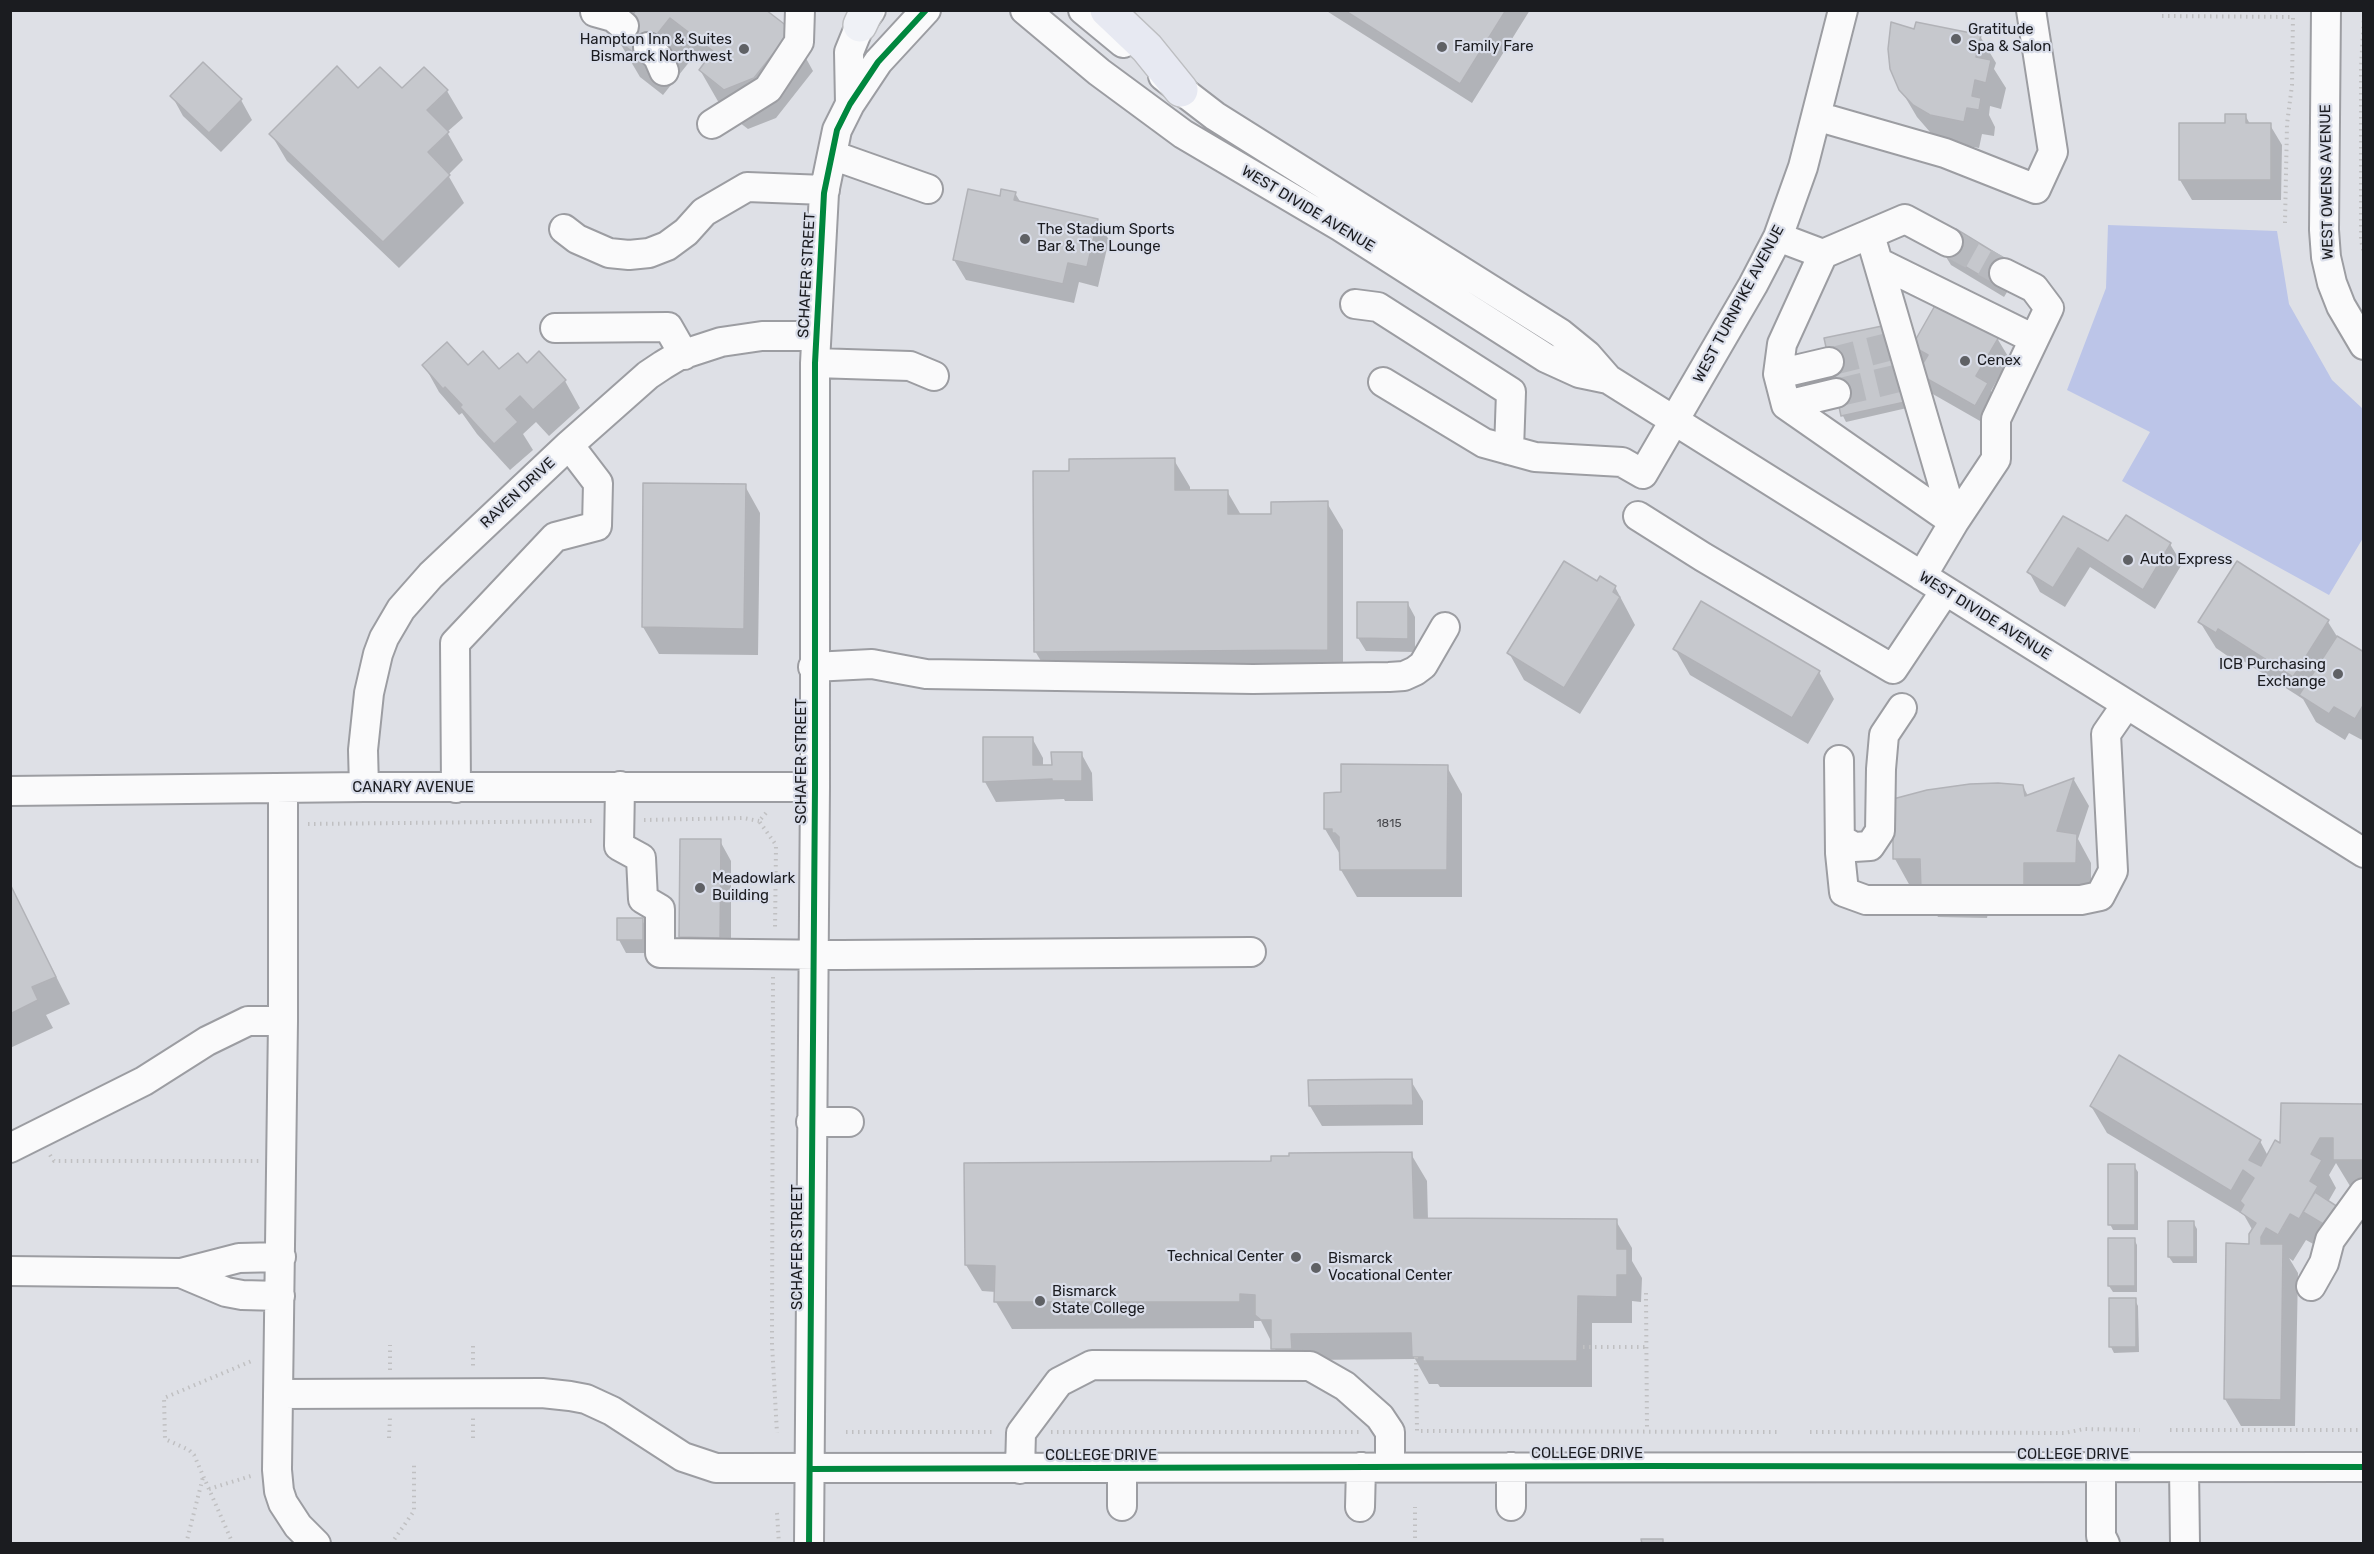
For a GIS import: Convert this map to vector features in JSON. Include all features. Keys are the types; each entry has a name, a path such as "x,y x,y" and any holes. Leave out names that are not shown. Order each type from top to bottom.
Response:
{"highway":[{"path":"1107,10 1147,48 1180,90"}],"street":[{"path":"712,124 768,89 799,42 800,10"},
{"name":"SCHAFER STREET","path":"809,1544 815,350 825,190 837,130 850,104 878,62 926,10"},
{"name":"WEST DIVIDE AVENUE","path":"1025,10 1099,72 1183,134 1341,227 1545,358 1579,373 1608,379"},
{"name":"WEST DIVIDE AVENUE","path":"1083,10 1215,116 1560,333 1587,355 1608,379 2364,853"},
{"name":"WEST TURNPIKE AVENUE","path":"1509,450 1535,457 1622,462 1644,474 1778,237 1803,167 1843,10"},
{"path":"1816,116 1945,153 2036,189 2053,152 2031,10"},
{"name":"WEST OWENS AVENUE","path":"2326,10 2324,230 2326,257 2332,283 2341,306 2364,345"},
{"path":"595,12 614,17 624,26"},
{"name":"SCHAFER STREET","path":"850,104 849,52 866,15"},
{"path":"648,46 658,57 664,71"},
{"path":"832,155 928,189"},
{"path":"564,229 577,239 609,253 629,255 649,253 667,246 686,232 704,212 747,187 825,190"},
{"path":"1874,248 1905,219 1948,242"},
{"path":"1778,237 1823,254 1874,248 2034,339"},
{"path":"1874,248 1905,377 1954,522"},
{"path":"1823,254 1782,344 1778,374 1786,405 1954,522"},
{"path":"1638,516 1893,669 1933,584 1954,522 1996,459 1995,419 2049,308 2034,288 2004,273"},
{"path":"1355,304 1378,307 1511,392 1509,450 1484,443 1383,382"},
{"path":"555,328 668,327 684,355"},
{"name":"RAVEN DRIVE","path":"364,787 363,750 373,672 384,638 400,609 431,575 569,445 648,375 684,355 721,342 743,338 910,366 934,376"},
{"path":"1778,374 1829,362"},
{"path":"1786,405 1836,393"},
{"path":"456,788 455,643 555,537 597,526 598,483 569,445"},
{"path":"813,667 872,664 926,674 1242,678 1389,677 1404,676 1423,665 1445,627"},
{"path":"1839,759 1840,839 1844,892 1866,900 2081,900 2100,896 2113,871 2106,734 2126,705"},
{"path":"1840,839 1854,847 1870,846 1880,831 1884,735 1902,708"},
{"path":"620,786 619,846 641,858 643,899 660,909 660,953 813,956 1251,952"},
{"name":"CANARY AVENUE","path":"10,791 364,787 814,787"},
{"path":"283,789 279,1491 290,1516 316,1544"},
{"path":"10,1148 144,1081 207,1041 248,1021 283,1021"},
{"path":"811,1122 849,1122"},
{"path":"2310,1286 2324,1263 2330,1240 2364,1192"},
{"path":"10,1271 181,1273 239,1258 281,1257"},
{"path":"181,1273 226,1292 242,1295 280,1296"},
{"path":"1020,1469 1021,1432 1059,1382 1092,1365 1310,1366 1345,1386 1380,1417 1390,1432 1390,1467"},
{"name":"COLLEGE DRIVE","path":"279,1394 542,1393 570,1396 586,1399 612,1411 673,1451 706,1467 810,1469 2364,1467"},
{"path":"1360,1507 1361,1467"},
{"path":"1511,1467 1512,1506"},
{"path":"2101,1467 2101,1536 2105,1544"},
{"path":"2184,1468 2185,1544"},
{"path":"1122,1469 1122,1506"}],"path":[{"path":"2364,15 2361,206 2361,240 2364,254"},
{"path":"2162,16 2293,17 2291,93 2287,124 2285,223"},
{"path":"759,821 766,813"},
{"path":"634,820 743,818 759,821 776,844 772,1344 777,1433"},
{"path":"307,824 602,821"},
{"path":"46,1150 54,1161 265,1161"},
{"path":"1646,1293 1647,1431"},
{"path":"390,1345 390,1379"},
{"path":"473,1346 473,1379"},
{"path":"1582,1347 1646,1347"},
{"path":"1416,1358 1417,1431 1780,1432"},
{"path":"233,1544 204,1476 189,1449 165,1439 165,1398 257,1359"},
{"path":"473,1408 473,1438"},
{"path":"389,1438 390,1409"},
{"path":"1810,1432 2065,1433 2084,1429 2140,1430"},
{"path":"2170,1430 2364,1430"},
{"path":"846,1432 998,1432"},
{"path":"1041,1432 1366,1432"},
{"path":"391,1544 414,1511 414,1464"},
{"path":"209,1489 260,1474"},
{"path":"186,1544 204,1476"},
{"path":"1415,1507 1415,1544"},
{"path":"777,1513 779,1544"}],"shaded area":[{"path":"2108,225 2277,231 2289,304 2332,380 2363,409 2363,538 2329,595 2122,481 2150,432 2067,390 2106,288"}],"building":[{"name":"Hampton Inn & Suites Bismarck Northwest","path":"636,10 766,10 792,30 754,78 724,90 699,70 713,51 670,18 639,57 615,38"},
{"name":"Family Fare","path":"1344,10 1506,10 1460,84"},
{"path":"1891,22 1914,29 1916,22 1981,35 1976,57 1991,60 1986,83 1975,80 1972,96 1981,98 1979,110 1967,108 1964,122 1930,115 1913,105 1899,90 1890,69 1888,49"},
{"path":"203,62 242,99 209,133 170,96"},
{"path":"337,66 358,88 380,67 402,88 424,67 448,90 427,110 449,132 428,152 450,175 383,242 269,134"},
{"path":"2225,114 2246,114 2246,123 2271,123 2271,180 2179,180 2179,123 2225,123"},
{"name":"The Stadium Sports Bar & The Lounge","path":"968,189 1000,196 1001,189 1016,192 1014,200 1098,219 1087,267 1068,263 1063,284 953,260"},
{"path":"1956,229 2010,262 1996,285 1941,252"},
{"path":"1937,302 1999,337 1976,376 1988,383 1975,406 1917,373 1928,355 1912,346"},
{"path":"1887,325 1905,402 1841,416 1824,338"},
{"path":"447,342 468,365 483,351 499,369 518,353 527,363 539,351 566,380 533,410 520,396 506,409 518,422 494,444 460,407 462,405 445,387 443,389 422,365"},
{"path":"1175,458 1175,490 1228,490 1228,514 1271,514 1271,502 1328,501 1328,650 1034,652 1033,471 1069,471 1069,459"},
{"path":"643,483 746,484 744,629 642,627"},
{"name":"Auto Express","path":"2126,515 2171,543 2143,590 2078,548 2053,588 2027,572 2063,516 2108,541"},
{"path":"1564,561 1597,581 1600,576 1616,586 1613,592 1620,597 1564,688 1507,653"},
{"path":"2237,561 2329,620 2293,677 2218,629 2216,633 2198,622"},
{"path":"1701,601 1820,671 1792,718 1673,649"},
{"path":"1357,602 1408,602 1408,639 1357,638"},
{"name":"ICB Purchasing Exchange","path":"2337,636 2364,652 2364,704 2355,719 2334,707 2329,714 2299,695"},
{"path":"983,737 1033,737 1033,765 1052,765 1051,752 1082,752 1082,781 1052,781 1052,779 983,782"},
{"path":"1341,764 1448,765 1447,870 1340,870 1339,837 1332,833 1332,829 1324,829 1324,793 1341,792"},
{"path":"2074,778 2057,831 2077,834 2076,863 2024,863 2024,887 1921,890 1920,859 1893,859 1893,799 1927,790 1998,783 2023,785 2025,796"},
{"name":"Meadowlark Building","path":"680,839 721,839 720,938 679,937"},
{"path":"10,884 56,977 32,987 38,1000 10,1014"},
{"path":"617,918 643,918 643,940 617,940"},
{"path":"2119,1055 2261,1140 2249,1160 2261,1166 2275,1140 2280,1143 2281,1103 2364,1104 2364,1160 2333,1160 2333,1138 2320,1138 2311,1154 2322,1160 2310,1181 2318,1186 2299,1219 2290,1214 2278,1235 2266,1228 2261,1237 2261,1244 2283,1244 2281,1400 2224,1399 2226,1243 2249,1244 2249,1234 2256,1223 2240,1212 2244,1205 2240,1201 2254,1178 2243,1170 2231,1191 2090,1106"},
{"path":"1412,1079 1413,1105 1309,1106 1308,1080"},
{"name":"Technical Center","path":"1412,1152 1414,1218 1617,1219 1617,1249 1627,1249 1627,1275 1617,1275 1617,1297 1578,1296 1577,1361 1423,1361 1423,1357 1412,1357 1411,1333 1291,1334 1292,1349 1271,1349 1271,1320 1261,1320 1255,1315 1255,1295 1240,1294 1240,1302 994,1302 995,1266 965,1265 964,1163 1271,1161 1271,1156 1289,1156 1289,1153"},
{"path":"2108,1164 2135,1164 2135,1225 2108,1225"},
{"path":"2315,1192 2341,1209 2330,1228 2303,1212"},
{"path":"2168,1221 2194,1221 2194,1257 2168,1257"},
{"path":"2108,1238 2135,1238 2135,1286 2108,1286"},
{"path":"2109,1298 2136,1298 2136,1347 2109,1347"},
{"path":"1641,1539 1663,1539 1663,1544 1642,1544"}],"tunnel":[{"path":"1948,242 2004,273"},
{"path":"1829,362 1892,346"},
{"path":"1836,393 1899,378"}],"cycle path":[{"path":"809,1544 815,787 815,363 824,193 837,130 850,104 878,62 926,10"},
{"path":"810,1469 1647,1466 2364,1467"}],"place":[{"name":"Gratitude Spa & Salon","path":"1956,39"},
{"name":"Family Fare","path":"1442,47"},
{"name":"Hampton Inn & Suites Bismarck Northwest","path":"744,49"},
{"name":"The Stadium Sports Bar & The Lounge","path":"1025,239"},
{"name":"Cenex","path":"1965,361"},
{"name":"Auto Express","path":"2128,560"},
{"name":"ICB Purchasing Exchange","path":"2338,674"},
{"name":"Meadowlark Building","path":"700,888"},
{"name":"Technical Center","path":"1296,1257"},
{"name":"Bismarck Vocational Center","path":"1316,1268"},
{"name":"Bismarck State College","path":"1040,1301"}]}
